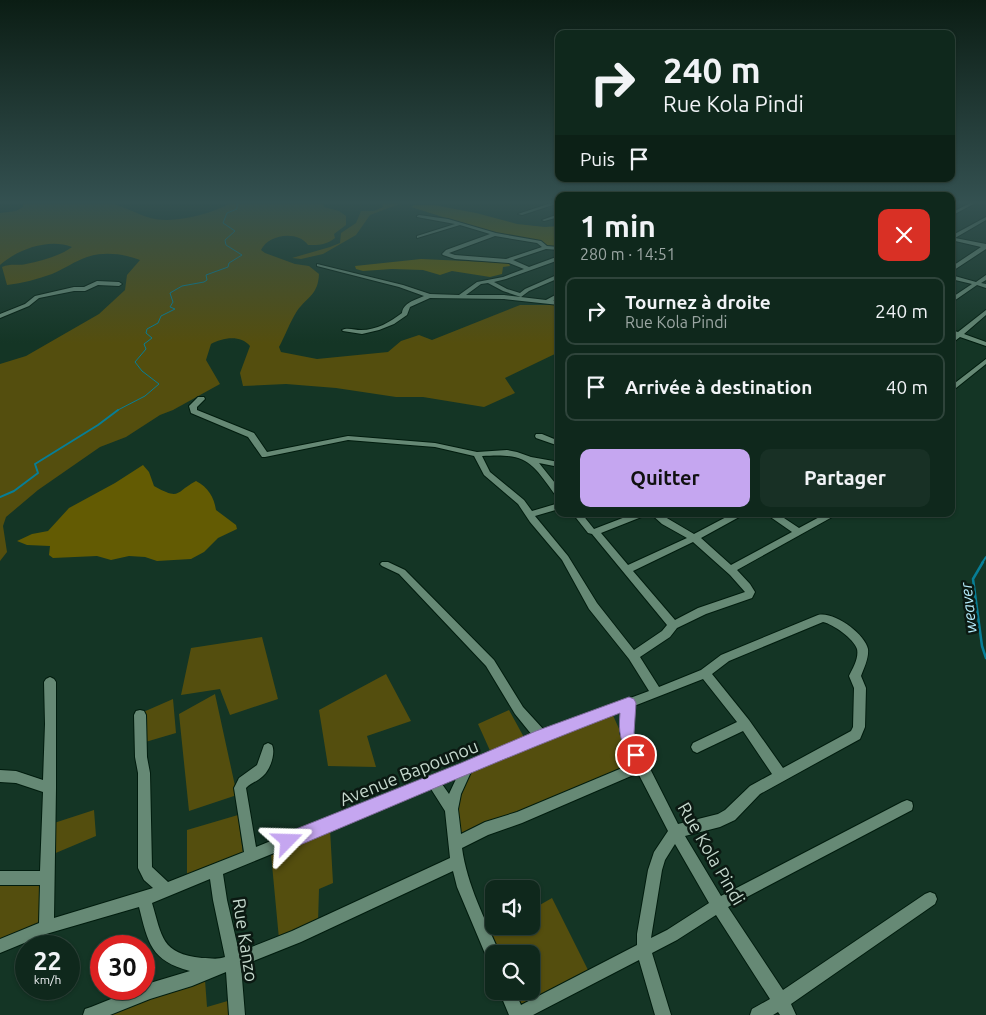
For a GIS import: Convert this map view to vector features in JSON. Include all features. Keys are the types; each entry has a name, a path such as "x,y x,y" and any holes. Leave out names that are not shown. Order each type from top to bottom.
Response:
{"street":[{"path":"455,248 445,254 456,257 506,261 528,269"},
{"path":"506,261 540,248"},
{"path":"955,267 983,248"},
{"path":"462,295 474,286 504,278 555,259"},
{"path":"319,265 402,286 429,296 520,296 527,290 555,278"},
{"path":"955,298 986,277"},
{"path":"955,278 986,286"},
{"path":"549,280 555,282"},
{"path":"488,281 520,296 555,303"},
{"path":"0,316 28,305 37,298 74,289 86,289 97,283 119,284"},
{"path":"345,330 359,333 394,323 405,314 408,306 429,296"},
{"path":"546,302 555,297"},
{"path":"955,339 986,312"},
{"path":"955,334 986,344"},
{"path":"955,387 986,361"},
{"path":"201,398 194,406 194,411 251,435 260,445 263,455 348,438 428,444 477,454 508,452 532,460 555,464"},
{"path":"539,436 555,442"},
{"path":"477,454 487,474 512,492 566,558 593,606 633,656 657,693"},
{"path":"532,460 555,489"},
{"path":"541,471 555,466"},
{"path":"530,515 555,507"},
{"path":"580,517 595,532 673,625"},
{"path":"595,532 633,517"},
{"path":"633,656 666,634 673,625 702,610 748,595 749,590 694,538 666,524 658,517"},
{"path":"626,570 694,538 732,517"},
{"path":"776,517 799,532"},
{"path":"730,570 826,517"},
{"path":"384,564 402,572 490,663 501,677 520,715 528,725 542,736"},
{"path":"663,1015 644,950 646,918 659,857 675,832 720,820 730,815 755,790 856,735 860,727 860,688 855,676 862,658 860,641 826,617"},
{"name":"Avenue Bapounou","path":"0,946 46,927 144,899 434,782 542,736 657,693 705,673 725,658 826,617"},
{"path":"705,673 745,724 781,776"},
{"path":"46,927 50,788 50,682"},
{"name":"Rue Kola Pindi","path":"629,703 626,733 641,766 675,832 718,905 781,1001 788,1015"},
{"path":"140,715 141,757 144,773 145,868 149,875 166,890"},
{"path":"697,747 745,724"},
{"path":"251,856 240,788 244,780 258,772 263,766 268,749"},
{"path":"456,844 486,829 641,766"},
{"path":"467,768 455,794 451,809 457,862 464,888 488,945"},
{"path":"0,776 16,777 50,788"},
{"path":"434,782 451,809"},
{"path":"511,1000 517,1015 672,935 718,905 907,806"},
{"path":"92,1015 150,991 192,978 218,966 296,937 457,862"},
{"name":"Rue Kanzo","path":"216,870 220,900 233,961 235,999 238,1015"},
{"path":"0,878 48,878"},
{"path":"144,899 158,944 168,953 189,964 218,966"},
{"path":"758,1015 930,899"}],"shaded area":[{"path":"0,248 30,248 7,259 0,265"},
{"path":"70,248 262,248 261,250 265,253 295,264 309,266 319,274 317,287 297,311 279,347 281,352 317,359 388,352 401,341 419,335 432,340 520,305 555,305 555,354 505,378 515,393 484,407 423,397 396,397 336,388 286,384 243,386 240,373 250,346 246,342 231,338 215,342 211,344 206,360 220,384 173,410 160,415 126,437 100,447 38,490 6,517 3,526 7,552 0,561 0,364 26,356 99,314 125,290 127,275 140,260 114,254 94,255 52,274 30,281 7,285 2,267 44,260"},
{"path":"325,248 333,248 323,254 301,259 292,258"},
{"path":"421,259 509,263 510,266 503,267 502,274 490,277 452,271 440,275 423,270 392,269 363,271 356,269 355,266"},
{"path":"143,465 149,472 154,486 169,493 177,493 196,481 200,483 210,493 216,510 236,525 237,529 218,538 204,552 191,559 157,561 145,557 129,556 111,560 97,556 53,558 49,555 50,546 27,545 17,541 32,534 48,531 69,508"},
{"path":"262,637 278,699 230,715 220,689 181,695 191,648"},
{"path":"386,674 411,721 367,736 376,767 328,766 319,710"},
{"path":"215,694 237,795 189,811 179,714"},
{"path":"173,699 176,733 142,743 141,713"},
{"path":"509,710 526,741 492,755 478,724"},
{"path":"612,713 635,765 459,838 456,800 470,771"},
{"path":"94,810 96,836 51,855 51,824"},
{"path":"238,815 243,854 187,880 187,830"},
{"path":"330,829 333,883 319,889 318,923 279,939 271,854"},
{"path":"0,881 43,882 40,927 21,935 15,935 15,938 0,944"},
{"path":"552,898 590,974 540,996 540,945 492,945 488,935 540,935 540,905"},
{"path":"205,980 207,1007 231,1000 233,1015 113,1015 113,1009 142,1000 155,1000 155,996"},
{"path":"517,1000 530,1000 519,1005"}],"waterway":[{"path":"116,411 145,396 159,384 142,371 135,362 146,349 144,344 152,338 146,333 147,329 158,323 161,316 175,309 170,307 173,302 170,293 182,286 204,282 207,280 206,275 228,267 229,263 242,255 231,248"},
{"path":"0,497 14,491 38,473 35,464 98,425 118,410"},
{"name":"weaver","path":"982,563 986,557"},
{"name":"weaver","path":"983,562 973,579 982,646 986,658"}],"route":[{"path":"288,841 542,736 629,703 626,733 636,755"}]}
